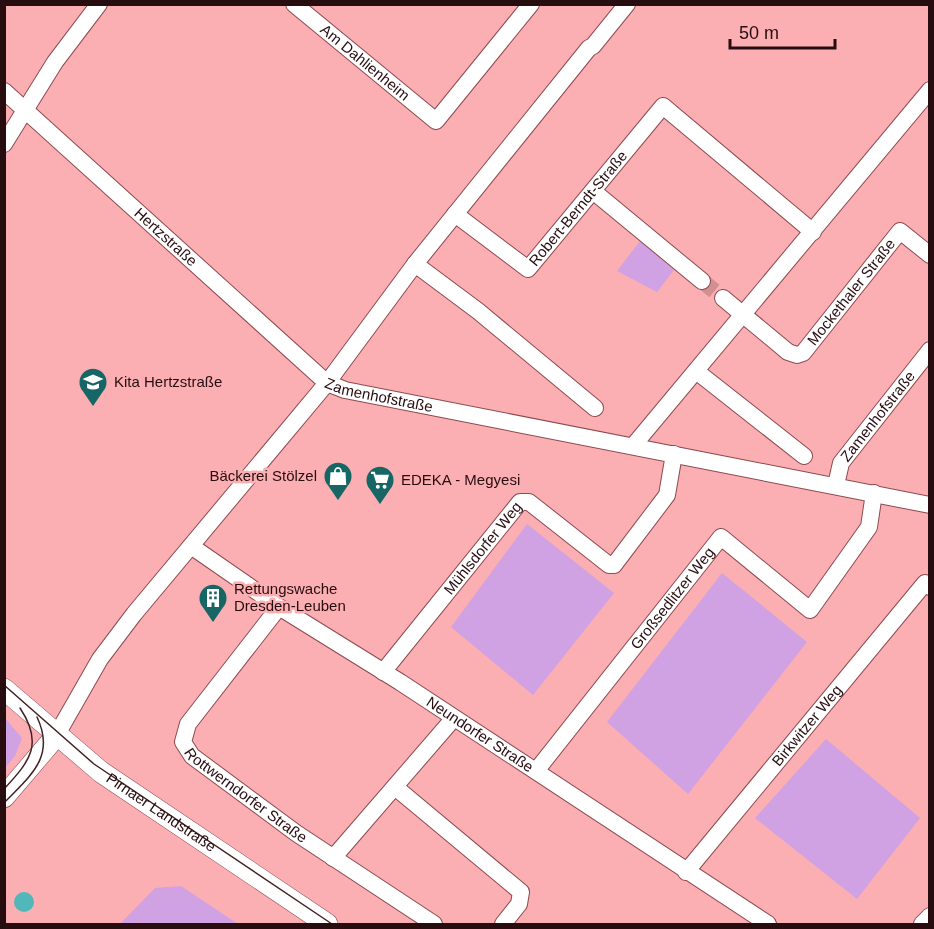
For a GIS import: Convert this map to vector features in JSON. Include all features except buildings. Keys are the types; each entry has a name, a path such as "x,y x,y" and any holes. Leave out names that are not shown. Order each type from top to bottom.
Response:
{"street":[{"path":"4,144 55,62 99,4"},
{"name":"Am Dahlienheim","path":"294,4 436,121 531,4"},
{"path":"327,383 455,214 589,48 627,5"},
{"path":"633,446 745,315 930,90"},
{"name":"Hertzstraße","path":"4,91 327,383"},
{"name":"Robert-Berndt-Straße","path":"455,214 528,269 663,106 813,232"},
{"path":"593,190 702,281"},
{"name":"Mockethaler Straße","path":"723,298 788,352 803,353 900,231 930,255"},
{"path":"416,264 478,311 595,408"},
{"name":"Zamenhofstraße","path":"836,485 841,463 930,350"},
{"path":"696,371 804,456"},
{"name":"Zamenhofstraße","path":"56,736 100,659 327,383 345,390 930,505"},
{"name":"Mühlsdorfer Weg","path":"383,672 520,502 529,502 609,565 614,565 667,495 674,454"},
{"name":"Großsedlitzer Weg","path":"536,771 721,537 810,610 869,527 874,494"},
{"name":"Neundorfer Straße","path":"191,546 279,607 536,771 768,924"},
{"name":"Birkwitzer Weg","path":"686,872 925,584 930,587"},
{"name":"Rottwerndorfer Straße","path":"279,607 188,723 183,742 192,756 333,858 434,924"},
{"name":"Pirnaer Landstraße","path":"4,689 56,736 101,772 327,924"},
{"path":"333,858 454,718"},
{"path":"4,797 56,736"},
{"path":"395,787 521,892 519,904 503,924"},
{"path":"922,924 930,915"}],"shaded area":[{"path":"640,241 674,270 657,292 617,271"},
{"path":"527,524 614,593 533,695 451,627"},
{"path":"722,573 807,642 688,794 607,722"},
{"path":"5,718 22,738 15,756 5,768"},
{"path":"826,739 920,818 857,899 755,818"},
{"path":"181,886 238,924 120,924 155,888"}],"water":[{"path":"24,892 31,895 34,902 31,909 24,912 17,909 14,902 17,895"}],"tunnel":[{"path":"702,281 723,298"}],"tram line":[{"path":"4,685 94,764 332,924"},
{"path":"4,789 21,770 31,752 31,732 20,708"},
{"path":"4,803 31,774 42,755 44,744 37,717"}],"place":[{"name":"Kita Hertzstraße","path":"93,408"},
{"name":"Bäckerei Stölzel","path":"338,502"},
{"name":"EDEKA - Megyesi","path":"380,506"},
{"name":"Rettungswache Dresden-Leuben","path":"213,624"}]}
